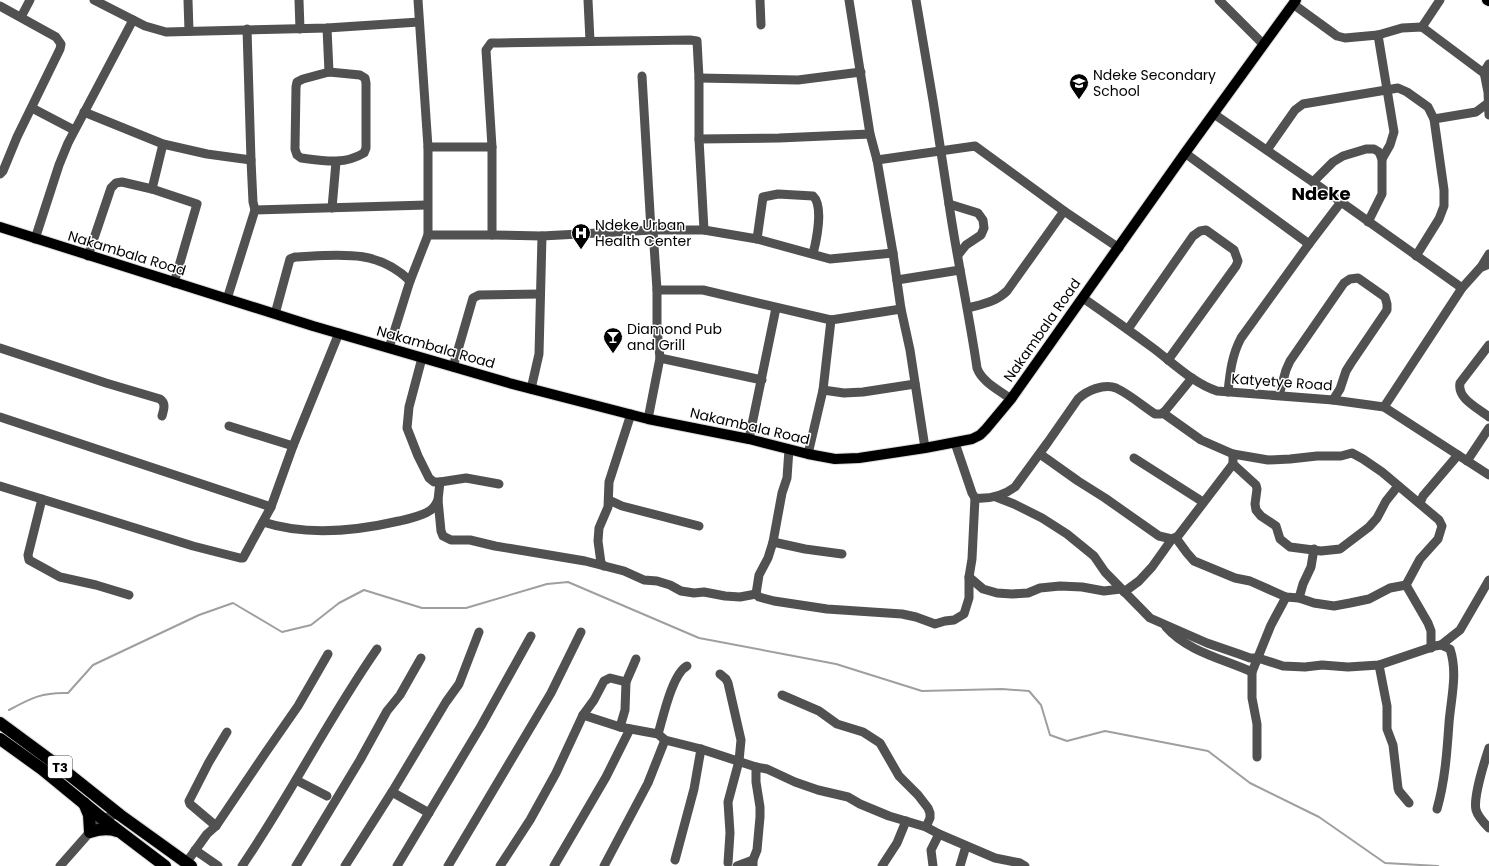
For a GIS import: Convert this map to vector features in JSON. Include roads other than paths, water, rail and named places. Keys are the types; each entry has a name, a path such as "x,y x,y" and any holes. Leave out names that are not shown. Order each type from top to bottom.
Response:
{"highway":[{"name":"T3","path":"0,723 118,814 189,864"},
{"name":"T3","path":"0,739 42,769 82,800 103,819 165,866"},
{"path":"82,800 89,815 90,832 100,829 119,831"}],"main road":[{"name":"Nakambala Road","path":"0,228 339,334 531,389 648,419 749,439 808,454 835,459 858,458 955,443 980,436 1011,399 1119,248 1184,153 1295,2"}],"street":[{"path":"21,17 30,0"},
{"path":"94,0 109,3 133,20 166,32 327,28 419,22"},
{"path":"188,0 189,31"},
{"path":"298,0 300,29"},
{"path":"390,348 410,281 428,235 428,147 418,0"},
{"path":"588,0 590,41"},
{"path":"760,0 761,25"},
{"path":"849,0 870,134 877,160 901,309 910,350 925,448"},
{"path":"916,0 977,368 980,375 984,379 1011,399"},
{"path":"1219,0 1263,44"},
{"path":"1422,27 1440,0"},
{"path":"1295,2 1337,36 1345,38 1378,35 1402,28 1422,27 1486,75"},
{"path":"0,6 56,37 61,44 32,108 17,136 4,171 0,174"},
{"path":"35,239 58,165 74,130 133,20"},
{"path":"327,28 329,72"},
{"path":"227,299 255,210 253,202 251,160 247,29"},
{"path":"1378,35 1394,132 1390,145 1382,159"},
{"path":"492,235 492,147 486,50 491,43 696,41 699,78 699,139 704,230"},
{"path":"1476,112 1489,117 1486,75 1489,64"},
{"path":"329,72 360,75 365,78 366,148 364,153 358,156 336,162 301,158 295,149 297,82 329,72"},
{"path":"699,78 798,80 861,72"},
{"path":"642,76 652,230 658,290 657,329 660,358 648,419"},
{"path":"1267,150 1295,110 1303,104 1398,88 1418,99 1428,107 1434,119 1444,190 1444,206 1439,219 1416,256"},
{"path":"1434,119 1476,112 1488,103"},
{"path":"32,108 74,130"},
{"path":"84,112 163,144 207,154 251,160"},
{"path":"1214,114 1462,288"},
{"path":"699,139 779,138 870,134"},
{"path":"152,189 163,144"},
{"path":"877,160 942,152 975,146 1064,211 1119,248"},
{"path":"428,147 492,147"},
{"path":"1313,182 1333,162 1353,152 1374,148 1379,152 1382,159 1382,194 1368,222"},
{"path":"1184,153 1309,244"},
{"path":"332,208 336,162"},
{"path":"88,256 113,185 122,182 152,189 197,204 174,283"},
{"path":"757,239 763,197 778,194 813,196 817,201 819,220 813,254"},
{"path":"1228,392 1234,350 1309,244 1341,202"},
{"path":"949,204 978,214 983,220 984,228 981,235 966,245 958,255"},
{"path":"255,210 427,205"},
{"path":"968,308 994,301 1007,291 1064,211"},
{"path":"428,235 542,236 652,230 704,230 757,239 830,258 893,253"},
{"path":"1128,329 1193,236 1200,231 1206,230 1234,250 1238,261 1236,266 1168,360"},
{"path":"531,389 538,354 542,236"},
{"path":"1384,407 1462,288 1480,268 1489,254"},
{"path":"275,314 290,259 295,256 355,255 382,262 394,267 410,281"},
{"path":"1480,268 1489,264"},
{"path":"897,280 960,270"},
{"path":"1279,395 1286,370 1296,352 1344,283 1350,279 1358,278 1385,297 1387,310 1346,371 1340,389 1333,400"},
{"path":"658,290 703,290 831,320 901,309"},
{"path":"453,367 473,298 479,295 540,294"},
{"name":"Katyetye Road","path":"1083,298 1128,329 1192,378 1208,388 1216,391 1333,400 1384,407 1489,475"},
{"path":"749,439 776,308"},
{"path":"808,454 823,390 831,320"},
{"path":"0,486 193,546 244,558 271,507 293,446 339,334"},
{"path":"1489,345 1460,383 1459,388 1463,397 1489,417"},
{"path":"0,348 106,384 160,399 164,405 162,416"},
{"path":"422,358 409,407 407,428 418,456 429,478 434,482 466,478 499,484"},
{"path":"660,358 762,380"},
{"path":"1163,413 1192,378"},
{"path":"823,390 863,392 915,384"},
{"path":"975,498 996,497 1015,487 1078,399 1083,394 1106,387 1115,387 1155,414 1163,413 1201,440 1233,459 1256,485 1256,510 1261,516 1276,526 1280,539 1290,547 1321,551 1340,549 1369,527 1377,518 1386,501 1398,486"},
{"path":"604,566 601,563 599,554 599,528 608,507 609,482 631,414"},
{"path":"0,417 271,507"},
{"path":"229,426 293,446"},
{"path":"1467,461 1489,428"},
{"path":"440,482 438,500 441,531 444,536 451,540 477,541 495,546 520,549 604,566 624,571 644,580 670,585 681,591 696,593 704,592 740,597 756,594 759,597 774,601 827,609 902,614 935,624 954,620 964,614 969,598 969,577 972,559 975,498 955,443"},
{"path":"756,594 759,576 768,558 773,542 782,493 787,478 789,449"},
{"path":"1233,459 1290,459 1318,456 1341,456 1352,453 1382,472 1440,520 1442,526 1438,539 1420,559 1406,586"},
{"path":"1040,454 1159,536 1174,539 1194,561 1235,578 1250,581 1286,597 1299,598 1314,603 1334,606 1369,599 1390,588 1406,586"},
{"path":"1420,503 1423,496 1458,454"},
{"path":"1134,458 1203,502"},
{"path":"969,577 983,589 997,593 1028,593 1040,588 1060,586 1082,587 1104,591 1123,591 1139,581 1152,567 1203,502 1233,459"},
{"path":"996,497 1042,518 1067,534 1094,556 1105,572 1150,618 1207,643 1250,658 1258,658 1282,666 1305,667 1322,665 1348,667 1379,665 1441,645 1463,626 1489,580"},
{"path":"42,499 28,555 29,560 60,577 96,585 130,595"},
{"path":"263,522 279,527 348,530 414,517 434,508 438,500"},
{"path":"608,500 622,506 699,526"},
{"path":"773,542 804,549 842,554"},
{"path":"1299,598 1303,584 1311,567 1314,549"},
{"path":"1406,586 1428,623 1431,631 1431,648"},
{"path":"1257,757 1257,724 1252,698 1252,672 1271,625 1286,597"},
{"path":"1162,624 1182,641 1225,662 1252,672"},
{"path":"345,866 392,792 446,702 459,684 479,632"},
{"path":"448,866 551,694 581,632"},
{"path":"397,866 481,726 531,636"},
{"path":"1437,809 1441,794 1448,743 1454,680 1454,670 1450,649 1441,645"},
{"path":"242,866 296,780 348,690 376,649"},
{"path":"189,864 195,850 207,834 216,826 298,706 328,654"},
{"path":"296,866 360,760 387,711 400,695 421,658"},
{"path":"620,727 625,710 626,682 636,659"},
{"path":"1379,665 1387,706 1386,729 1393,745 1398,788 1399,792 1409,803"},
{"path":"604,866 648,783 662,737 671,691 679,673 687,666"},
{"path":"720,674 728,683 741,740 739,761 728,802 733,864 753,863 758,850 760,817 756,767"},
{"path":"500,866 530,820 556,773 583,715 606,679 610,678 626,682"},
{"path":"782,695 819,711 837,724 863,732 880,743 899,776 918,795 928,808 930,818 926,827"},
{"path":"583,715 767,769 813,789 848,797 860,804 926,827 995,858 1022,865"},
{"path":"554,866 606,777 630,729"},
{"path":"216,826 190,804 189,801 209,762 227,732"},
{"path":"1489,748 1476,799 1476,809 1479,816 1489,828"},
{"path":"675,860 694,789 701,749"},
{"path":"296,780 327,796"},
{"path":"392,792 429,813"},
{"path":"103,801 103,819"},
{"path":"60,866 103,819 118,814"},
{"path":"882,866 896,843 906,821"},
{"path":"933,866 931,850 939,834"},
{"path":"960,866 966,846"},
{"path":"195,850 218,866"}],"waterway":[{"path":"9,710 37,697 68,693 93,665 199,615 233,603 282,632 311,625 339,603 364,590 422,608 466,608 547,584 568,582 699,638 836,664 922,691 1002,689 1029,691 1041,705 1050,735 1067,741 1105,731 1208,751 1250,783 1319,817 1385,863 1438,866"}],"place":[{"name":"Ndeke Secondary School","path":"1079,100"},
{"name":"Ndeke Urban Health Center","path":"581,250"},
{"name":"Diamond Pub and Grill","path":"613,354"}],"district":[{"name":"Ndeke","path":"1321,193"}]}
